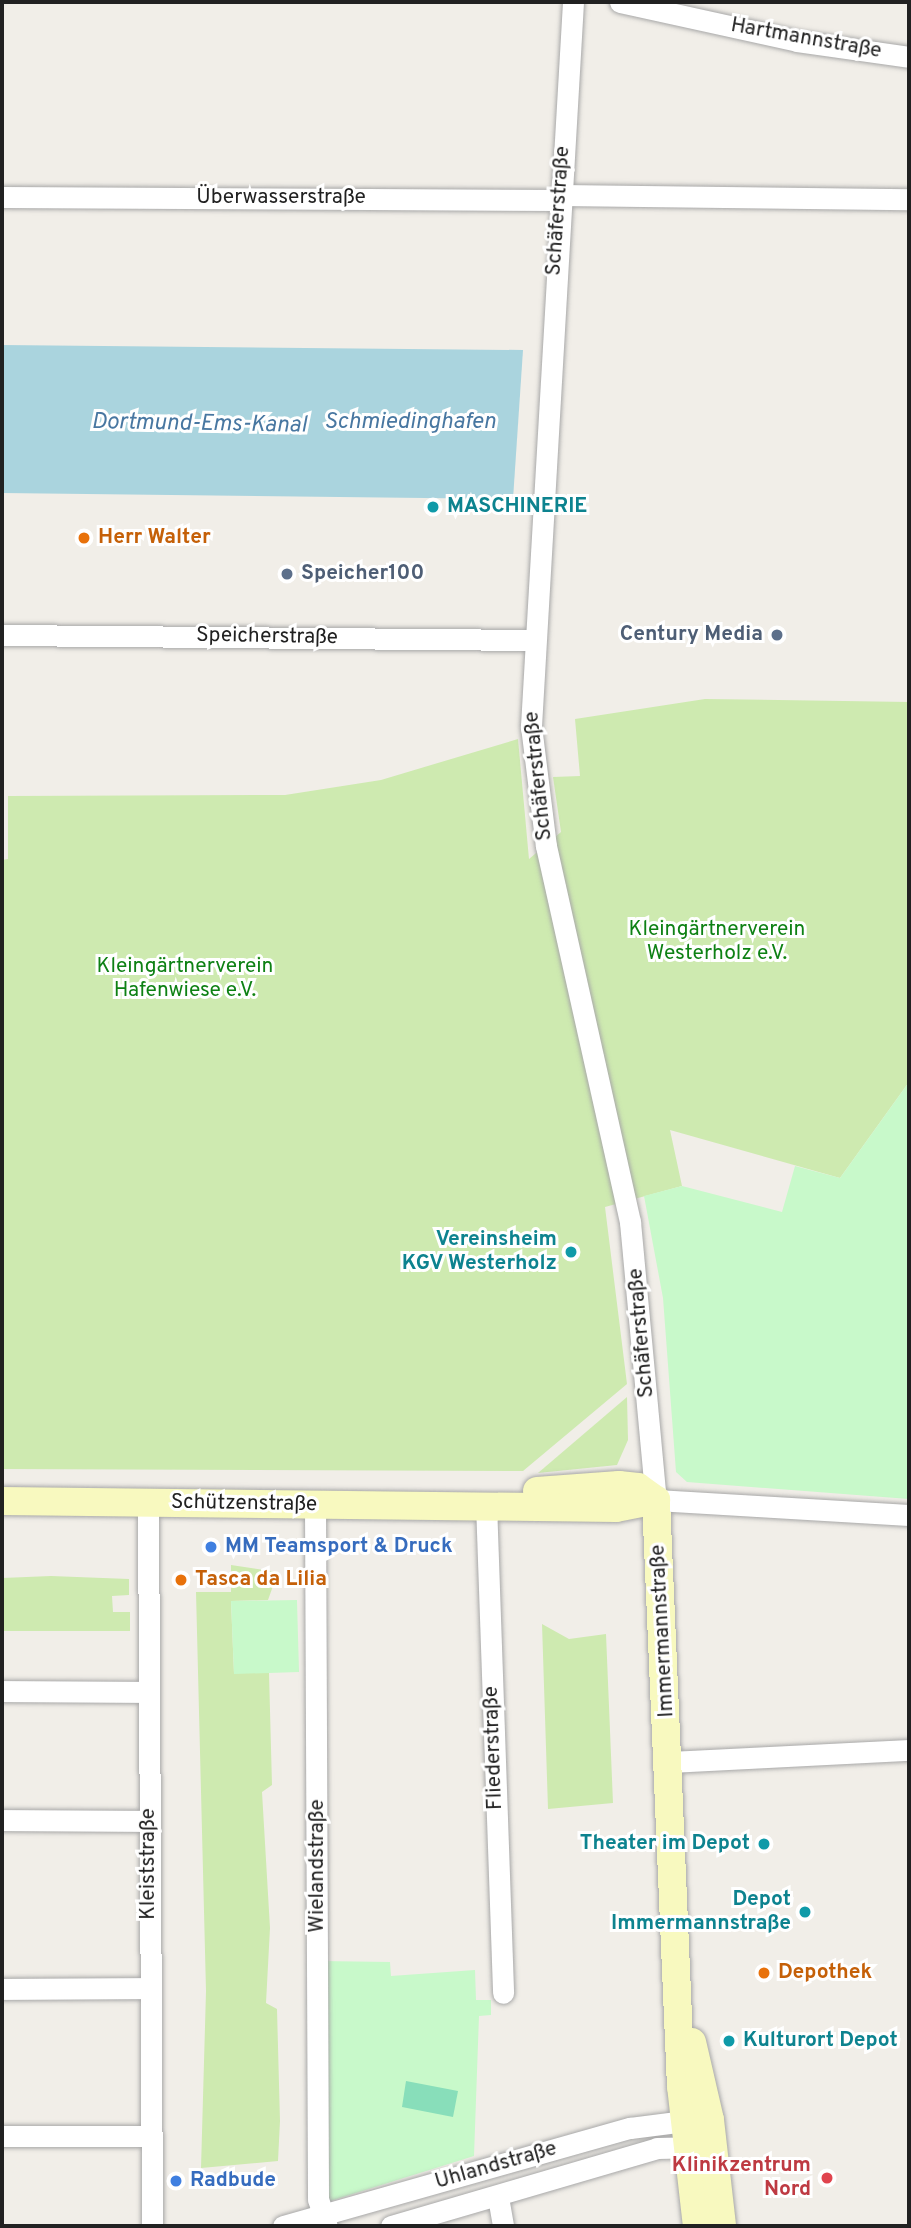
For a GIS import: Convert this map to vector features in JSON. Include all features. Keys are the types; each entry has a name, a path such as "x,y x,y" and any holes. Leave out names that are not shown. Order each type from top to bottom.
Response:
{"street":[{"name":"Schäferstraße","path":"572,2 533,640 536,782 563,933 630,1222 656,1500"},
{"name":"Hartmannstraße","path":"620,2 797,41 909,57"},
{"name":"Überwasserstraße","path":"2,197 909,199"},
{"name":"Speicherstraße","path":"2,635 533,640"},
{"name":"Schützenstraße","path":"2,1501 315,1505 486,1503 521,1492 619,1485 638,1487 656,1500 909,1515"},
{"name":"Immermannstraße","path":"656,1500 682,1998 699,2133 722,2226"},
{"name":"Kleiststraße","path":"148,1502 152,2226"},
{"name":"Fliederstraße","path":"486,1503 503,1993"},
{"name":"Wielandstraße","path":"315,1505 325,2221"},
{"path":"2,1691 147,1692"},
{"path":"670,1762 909,1751"},
{"path":"2,1820 149,1821"},
{"path":"2,1989 150,1988"},
{"name":"Immermannstraße","path":"697,2226 699,2133"},
{"name":"Uhlandstraße","path":"283,2226 325,2221 510,2162 699,2133"},
{"name":"Uhlandstraße","path":"391,2226 498,2197 518,2187 657,2148 699,2133"},
{"path":"2,2136 150,2136"},
{"path":"510,2162 518,2187"},
{"path":"498,2197 503,2226"}],"green space":[{"name":"Kleingärtnerverein Westerholz e.V.","path":"705,699 909,702 909,1082 840,1178 670,1130 682,1186 605,1207 627,1384 523,1471 2,1469 2,860 8,859 8,796 285,795 381,780 518,739 529,859 561,832 553,777 580,776 575,719"},
{"path":"909,1082 909,1499 687,1482 676,1472 663,1298 644,1196 682,1186 782,1212 795,1166 840,1178"},
{"path":"627,1397 628,1440 617,1465 538,1473"},
{"path":"231,1565 278,1572 268,1600 231,1601 234,1673 269,1673 272,1785 262,1792 270,1928 266,2003 277,2009 280,2121 278,2161 201,2168 206,1991 196,1592 231,1592"},
{"path":"51,1576 129,1579 129,1595 112,1596 113,1612 130,1612 130,1631 2,1631 2,1578"},
{"path":"297,1600 299,1672 234,1674 231,1601"},
{"path":"542,1624 569,1639 606,1634 613,1803 548,1809"},
{"path":"319,1961 390,1962 391,1976 475,1970 476,2000 491,2000 491,2015 479,2016 474,2156 321,2204"},
{"path":"406,2081 458,2091 453,2117 402,2107"}],"water":[{"name":"Schmiedinghafen","path":"2,345 523,350 513,499 2,493"}],"place":[{"name":"MASCHINERIE","path":"433,507"},
{"name":"Herr Walter","path":"84,538"},
{"name":"Speicher100","path":"287,574"},
{"name":"Century Media","path":"777,635"},
{"name":"Vereinsheim KGV Westerholz","path":"571,1252"},
{"name":"MM Teamsport & Druck","path":"211,1547"},
{"name":"Tasca da Lilia","path":"181,1580"},
{"name":"Theater im Depot","path":"764,1844"},
{"name":"Depot Immermannstraße","path":"805,1912"},
{"name":"Depothek","path":"764,1973"},
{"name":"Kulturort Depot","path":"729,2041"},
{"name":"Klinikzentrum Nord","path":"827,2178"},
{"name":"Radbude","path":"176,2181"}],"water label":[{"name":"Dortmund-Ems-Kanal","path":"199,425"}],"park label":[{"name":"Kleingärtnerverein Hafenwiese e.V.","path":"185,979"}]}
